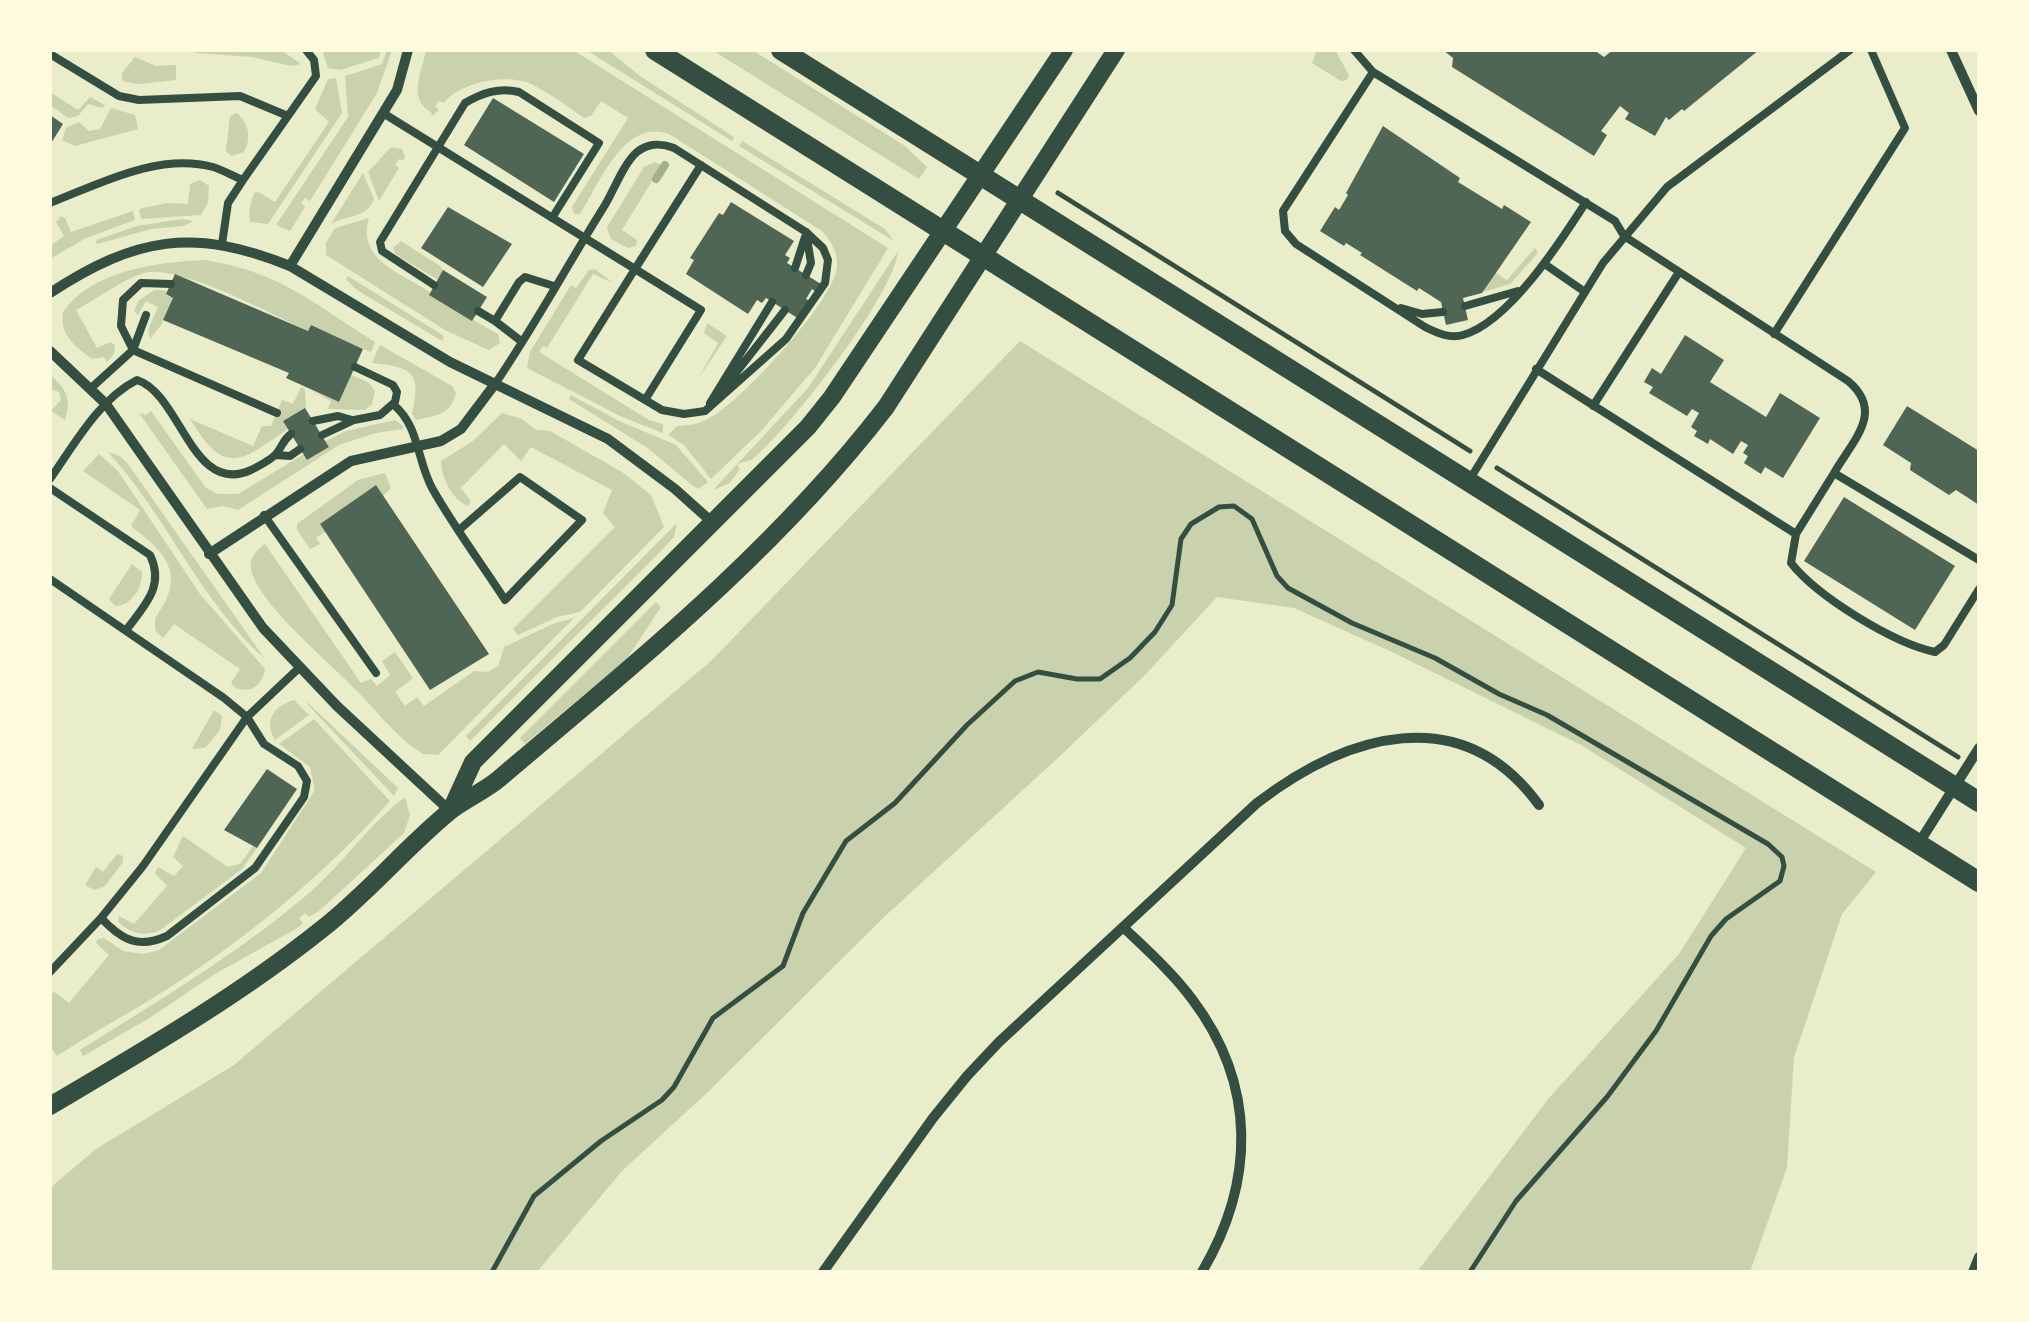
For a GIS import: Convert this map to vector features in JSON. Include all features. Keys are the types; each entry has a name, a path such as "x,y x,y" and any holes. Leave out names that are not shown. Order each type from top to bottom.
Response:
{"main road":[{"path":"655,50 1979,882"},
{"path":"781,50 1979,802"}],"street":[{"path":"290,266 397,90 408,50"},
{"path":"450,811 473,762 798,438 832,397 1064,50"},
{"path":"50,1106 186,1026 326,927 450,811 497,780 640,660 764,547 850,454 886,407 1116,50"},
{"path":"1951,50 1979,111"},
{"path":"50,293 92,266 125,252 162,244 222,244 290,266 368,316 608,439 675,489 713,524"},
{"path":"50,351 106,404 263,628 337,706 450,811"},
{"path":"209,554 351,461 441,441 461,430 496,384"},
{"path":"823,1272 967,1076 1268,794 1325,758 1392,739 1428,738 1460,744 1486,755 1508,770 1539,805"},
{"path":"1918,844 1979,748"},
{"path":"1123,927 1192,999 1229,1064 1238,1094 1242,1131 1239,1174 1230,1216 1202,1272"},
{"path":"1973,1272 1979,1257"}],"lane":[{"path":"222,244 228,203 316,76 314,60 306,50"},
{"path":"1354,50 1373,72 1615,220 1624,236 1861,392 1866,403 1861,427 1796,534 1791,563 1806,583 1908,646 1935,652 1944,645 1979,589"},
{"path":"1468,482 1624,236 1667,188 1850,50"},
{"path":"1774,334 1904,128 1872,50"},
{"path":"50,54 120,96 140,100 240,96 288,116"},
{"path":"1373,72 1283,210 1285,231 1296,244 1392,306 1443,336 1462,336 1484,324 1546,265 1586,202"},
{"path":"434,286 382,252 380,242 465,103 481,94 507,89 519,92 598,143 552,218"},
{"path":"383,113 702,310 645,400"},
{"path":"496,384 637,152 661,143 701,165 806,232 823,248 828,260 824,283 786,340 705,410 684,414 662,410 578,360 701,165"},
{"path":"50,203 130,172 164,166 213,167 243,180"},
{"path":"794,268 806,232"},
{"path":"806,232 812,263 806,275"},
{"path":"1546,265 1585,292"},
{"path":"1593,406 1679,272"},
{"path":"495,321 526,277 554,286"},
{"path":"170,284 141,283 123,300 121,326 134,350 277,414"},
{"path":"1465,306 1522,290"},
{"path":"705,410 772,302"},
{"path":"1392,306 1422,314 1443,312"},
{"path":"705,410 770,334 785,310"},
{"path":"478,311 521,341"},
{"path":"90,389 134,350 146,315"},
{"path":"322,436 354,420 380,415 394,405 397,392 393,384 355,367"},
{"path":"1536,370 1796,534"},
{"path":"50,479 106,404 137,380 156,392 204,461 224,473 234,476 251,470 276,454 284,439 292,434"},
{"path":"394,405 407,416 430,486 505,600 582,520 520,476 460,530"},
{"path":"313,421 338,416 354,420"},
{"path":"276,454 290,456 300,449"},
{"path":"1834,473 1979,560"},
{"path":"50,488 150,555 157,580 154,591 127,629"},
{"path":"264,515 376,673"},
{"path":"50,579 127,629 248,717 264,744 298,766 307,782 300,804 255,868 166,936 143,944 120,938 101,918"},
{"path":"50,972 143,866 248,717 300,666"}],"path":[{"path":"1058,192 1969,764"}],"green space":[{"path":"281,50 301,64 291,66 252,57 195,53"},
{"path":"322,50 381,50 379,58 340,70 328,68"},
{"path":"387,50 392,50 377,93 310,201 305,198 301,203 305,207 290,231 276,225 348,117 345,76 382,64"},
{"path":"426,50 573,50 888,248 815,368 761,431 711,479 684,445 668,435 677,426 708,419 722,409 762,373 804,325 821,302 837,266 828,239 822,231 669,134 653,132 626,144 580,214 574,214 572,207 628,118 601,101 591,116 584,118 531,84 510,79 484,81 461,90 444,103 439,101 435,107 439,110 432,116 418,92"},
{"path":"586,50 608,50 640,76 734,137 732,141"},
{"path":"712,50 752,50 905,146 927,167 919,179"},
{"path":"1317,50 1335,50 1349,75 1347,80 1341,81 1312,63"},
{"path":"135,57 156,66 176,65 176,80 138,84 122,81 122,73"},
{"path":"336,78 342,113 268,224 250,222 254,193 275,202 329,122 315,109 328,79"},
{"path":"50,92 78,110 90,97 105,105 102,108 88,104 78,116 68,118 50,105"},
{"path":"111,108 135,115 138,129 75,146 62,140 66,128 79,122 89,131 100,129"},
{"path":"237,113 247,127 248,141 244,152 231,156 226,151 230,116"},
{"path":"742,141 885,229 894,241 739,146"},
{"path":"391,147 402,149 405,157 395,165 399,168 379,201 368,172"},
{"path":"655,162 662,165 622,230 637,240 636,246 628,248 611,239 607,227 644,167"},
{"path":"363,173 374,199 371,205 362,213 331,224"},
{"path":"200,180 209,186 208,203 201,215 141,219 139,209 167,203 188,204 190,184"},
{"path":"133,211 135,220 86,238 50,259 50,246 64,236 56,222 61,216 71,232"},
{"path":"369,218 369,244 383,263 430,292 429,295 498,334 500,343 489,350 445,330 326,255 326,243 335,228"},
{"path":"182,219 194,221 97,244 96,240 137,226"},
{"path":"401,241 440,266 443,270 438,280 395,254 393,248"},
{"path":"1535,248 1538,253 1510,284 1483,292 1495,272 1507,280"},
{"path":"898,251 879,297 839,359 771,441 755,457 737,465 740,469 730,483 713,490 808,388"},
{"path":"205,260 255,272 295,291 375,342 371,352 311,325 308,331 201,283 160,272 136,276 76,310 97,348 110,342 115,345 107,362 104,357 92,359 66,334 63,312 91,286 147,266"},
{"path":"595,269 613,283 593,274 547,348 543,346 539,352 649,420 663,424 663,433 620,416 527,368 530,352 571,285 576,288 589,270"},
{"path":"348,276 444,336 442,341 357,290 346,279"},
{"path":"155,290 167,291 166,295 173,298 150,339 148,330 158,307 146,301 138,315 134,311 139,300"},
{"path":"707,323 727,336 698,379 718,343 704,333"},
{"path":"1020,341 1876,872 1842,914 1794,1057 1787,1167 1750,1272 1417,1272 1549,1098 1679,954 1746,848 1581,745 1392,652 1294,608 1217,597 1144,676 882,919 710,1090 622,1171 537,1272 50,1272 50,1188 96,1149 234,1065 712,660"},
{"path":"380,345 452,386 456,393 450,406 440,414 416,420 412,414 414,380 405,370 372,363"},
{"path":"50,375 66,394 65,420 51,411 61,400 59,392 50,389"},
{"path":"351,375 368,382 375,391 372,404 365,410 328,409 331,401 310,390 339,402"},
{"path":"301,387 305,389 306,416 293,415 284,421 288,429 245,456 234,458 213,450 190,419 253,446 262,426 271,426 282,400 293,404"},
{"path":"571,395 676,445 708,482 699,489 693,486 649,449 569,399"},
{"path":"151,411 206,488 218,494 238,494 304,454 308,460 329,447 326,441 346,431 395,420 403,429 339,445 238,510 223,506 207,509 139,413 146,415"},
{"path":"502,413 522,419 536,430 550,431 622,472 651,495 664,527 580,612 557,617 518,635 513,629 615,527 603,513 612,490 531,447 521,461 504,444 461,488 471,501 468,506 452,493 441,461 473,441"},
{"path":"108,452 128,464 265,659 221,611 148,503"},
{"path":"99,454 118,471 200,594 265,669 255,687 234,687 231,683 240,669 174,624 163,638 157,633 156,618 169,591 169,569 159,550 131,526 140,510 83,471"},
{"path":"385,473 391,488 383,496 376,485 320,524 325,532 316,538 320,544 310,549 297,524 358,480"},
{"path":"677,523 674,537 470,741 466,736"},
{"path":"265,544 361,683 371,679 377,686 390,675 382,661 395,652 413,678 395,692 405,706 417,697 424,706 474,671 488,672 498,666 504,647 574,618 438,755 423,754 396,733 271,605 251,566 254,554"},
{"path":"132,564 142,572 140,584 131,599 115,606 109,599"},
{"path":"656,602 661,607 626,660 525,744 520,738"},
{"path":"294,700 309,715 275,740 270,727 272,715"},
{"path":"306,701 398,788 394,796 310,707"},
{"path":"214,710 222,716 220,730 205,748 192,749"},
{"path":"314,719 390,801 340,854 258,925 169,988 57,1056 50,1046 50,994 55,992 69,1003 109,955 96,943 98,939 104,938 123,951 143,954 159,950 261,873 315,790 310,767 279,744"},
{"path":"405,797 410,815 404,833 319,911 309,917 305,913 299,918 303,923 299,927 83,1056 80,1050 197,976 281,916 320,883 379,819"},
{"path":"183,836 228,867 240,864 253,846 257,848 242,869 159,931 142,934 128,929 118,922 119,916 134,924 167,886 155,873 158,867 174,876 183,866 173,857"},
{"path":"117,854 123,856 123,862 105,886 94,890 85,885 96,867 103,872"}],"building":[{"path":"1443,50 1594,50 1604,57 1613,50 1759,50 1684,111 1669,120 1666,117 1655,136 1625,119 1629,113 1620,106 1601,131 1607,135 1594,156 1452,67 1453,58"},
{"path":"493,98 584,154 554,202 464,145"},
{"path":"50,115 63,124 50,145"},
{"path":"1383,126 1460,178 1458,182 1531,222 1482,293 1463,298 1468,320 1446,325 1441,302 1320,231 1348,195"},
{"path":"731,202 794,241 785,255 790,258 787,263 821,284 816,292 812,289 799,319 766,298 762,303 757,300 748,314 686,274 694,260 690,258 719,213 723,215"},
{"path":"448,207 512,244 483,287 421,248"},
{"path":"443,270 487,297 472,321 429,295"},
{"path":"175,274 308,331 311,325 363,349 339,402 286,378 289,373 163,320 173,298 166,294"},
{"path":"1685,335 1724,360 1710,382 1766,417 1780,393 1820,418 1783,478 1765,467 1761,474 1744,463 1748,456 1743,453 1748,445 1741,441 1733,454 1710,439 1708,444 1694,436 1697,431 1691,427 1699,413 1692,409 1687,416 1649,393 1653,387 1644,382 1652,368 1661,374"},
{"path":"1907,406 1979,451 1979,505 1956,490 1949,495 1910,470 1911,463 1883,445"},
{"path":"305,408 329,447 307,460 283,421"},
{"path":"376,485 489,654 430,690 320,524"},
{"path":"1844,497 1955,566 1915,630 1804,561"},
{"path":"267,769 297,789 257,848 224,830"}],"waterway":[{"path":"656,179 665,165"}]}
